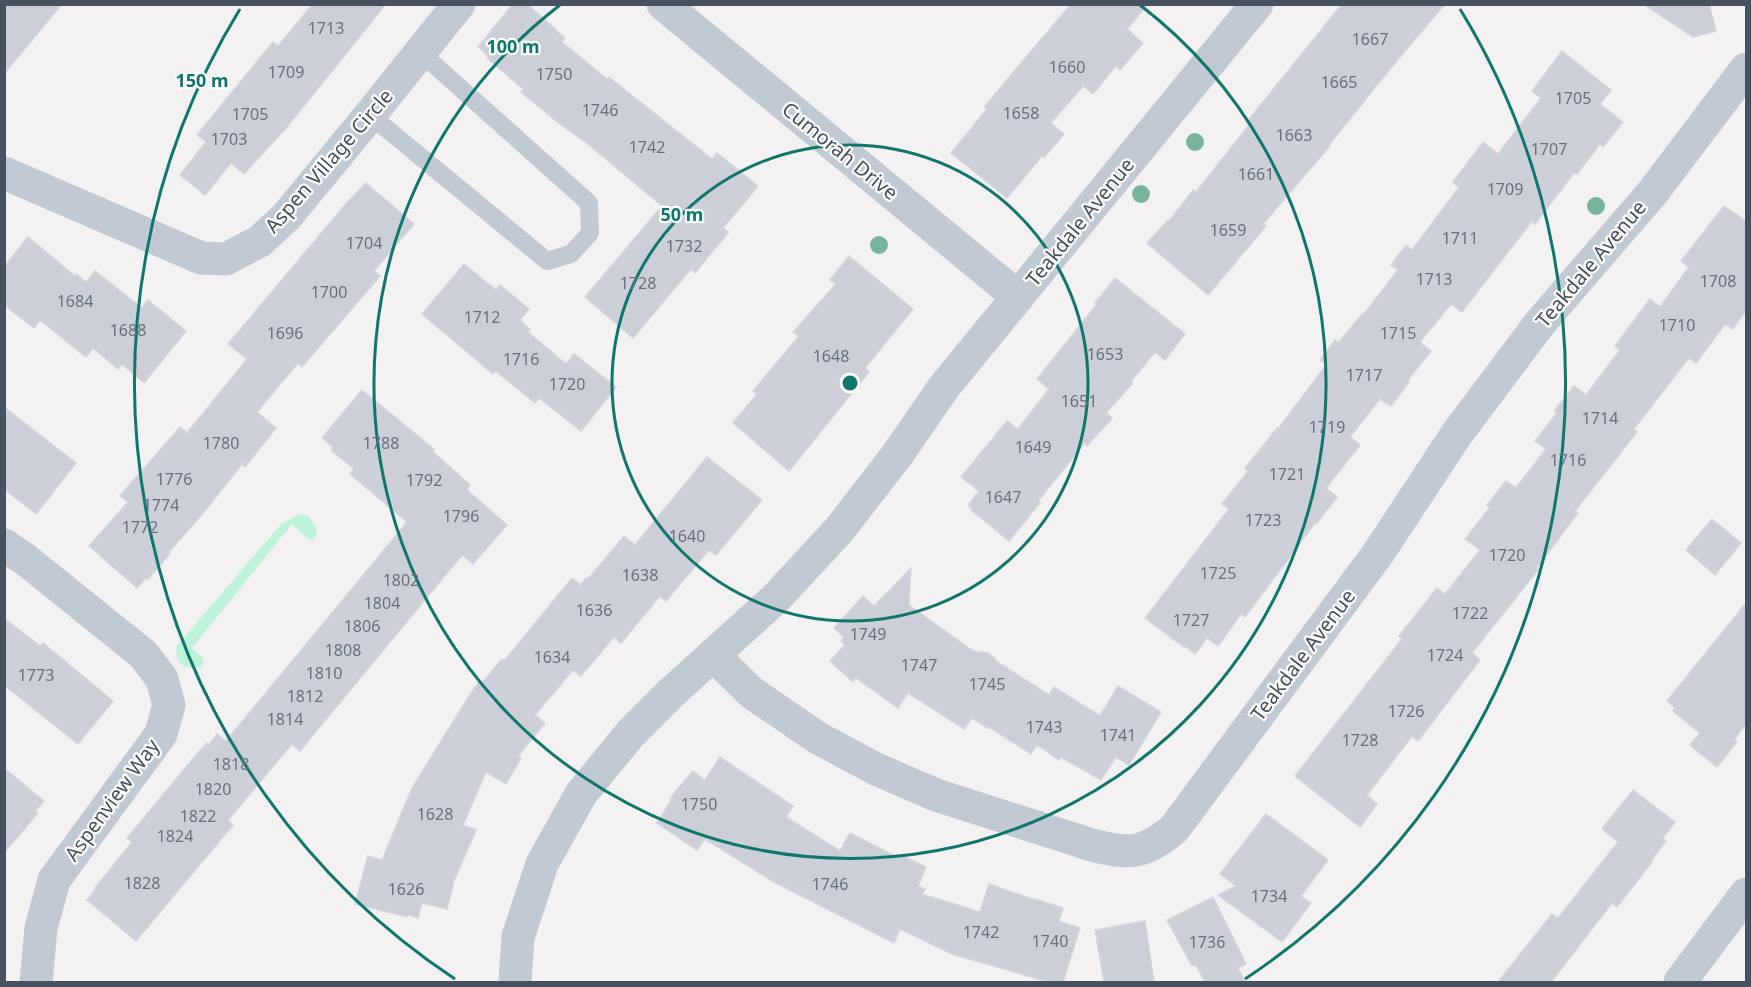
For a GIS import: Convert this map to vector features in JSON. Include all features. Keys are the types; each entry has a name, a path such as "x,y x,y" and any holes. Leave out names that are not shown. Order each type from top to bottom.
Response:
{"street":[{"name":"Aspen Village Circle","path":"4,173 201,258 226,259 260,241 286,217 459,4"},
{"name":"Cumorah Drive","path":"663,4 1018,297"},
{"name":"Teakdale Avenue","path":"515,982 518,937 542,864 581,794 631,732 775,599 839,530 897,455 944,387 1257,4"},
{"name":"Teakdale Avenue","path":"713,656 752,693 818,738 876,769 936,795 1118,852 1143,849 1159,840 1174,829 1379,552 1455,435 1540,324 1653,192 1746,69"},
{"name":"Aspenview Way","path":"4,545 26,560 142,654 162,679 169,705 161,734 54,880 41,928 36,982"},
{"path":"1680,982 1746,894"}],"lane":[{"path":"370,115 547,261 571,254 590,233 589,203 420,52"}],"green space":[{"path":"300,514 308,516 317,528 316,536 311,541 292,524 192,648 202,657 204,663 201,667 195,668 182,664 177,657 177,646 281,524"}],"building":[{"path":"4,4 62,4 4,74"},
{"path":"313,4 386,4 287,127 244,174 231,163 205,195 180,175 206,142 197,135 273,42 278,46"},
{"path":"513,4 527,4 565,38 562,42 607,79 609,77 712,159 717,153 758,186 723,228 729,232 695,273 691,269 633,338 585,297 662,206 521,92 523,89 487,58 488,56 478,47"},
{"path":"1071,4 1148,4 1127,29 1143,43 1120,70 1116,66 1093,94 1083,86 1051,123 1064,134 1007,198 951,153 987,109 984,107"},
{"path":"1342,4 1445,4 1390,69 1330,146 1263,224 1266,226 1208,295 1147,243 1169,221 1193,190 1196,192 1249,125 1246,123"},
{"path":"1643,4 1709,4 1716,31 1693,37"},
{"path":"1562,51 1611,90 1600,104 1623,122 1603,147 1600,144 1577,174 1574,173 1535,224 1532,221 1462,312 1451,304 1420,342 1431,351 1408,380 1409,382 1391,406 1380,399 1350,437 1360,445 1326,488 1337,497 1245,617 1241,614 1218,646 1207,638 1195,654 1145,618 1229,509 1222,504 1248,471 1245,468 1327,364 1320,360 1335,340 1338,343 1364,314 1398,270 1391,265 1406,245 1412,250 1459,187 1453,182 1483,142 1498,154 1541,98 1532,91"},
{"path":"366,183 414,224 374,271 380,276 302,367 298,363 257,412 276,428 245,467 242,464 169,552 170,554 137,588 89,546 128,502 120,496 180,427 187,433 247,359 228,344"},
{"path":"1724,206 1746,221 1746,310 1733,329 1725,324 1696,363 1689,358 1634,429 1637,432 1575,511 1578,513 1536,569 1538,570 1472,653 1480,660 1418,741 1412,736 1367,795 1377,804 1360,827 1295,776 1402,639 1399,636 1437,588 1445,594 1480,550 1465,539 1490,507 1487,505 1506,481 1516,488 1546,449 1535,441 1557,413 1554,411 1574,386 1586,395 1620,350 1615,346 1650,299 1660,307 1689,267 1681,261"},
{"path":"28,237 75,276 76,274 86,282 95,271 142,308 148,300 186,331 144,383 122,364 118,369 93,348 86,357 40,320 34,328 4,305 4,267"},
{"path":"849,256 913,309 865,368 869,372 789,471 733,423 757,394 753,391 799,336 793,332 836,284 830,280"},
{"path":"464,264 496,290 500,285 529,309 520,320 530,329 528,332 566,364 574,354 616,387 581,431 539,398 535,403 496,371 493,374 422,314"},
{"path":"1115,278 1185,334 1165,360 1155,352 1132,380 1132,384 1106,413 1112,418 1087,446 1085,443 1009,541 971,510 968,505 979,491 961,477 1007,421 1018,429 1049,389 1037,379"},
{"path":"362,390 434,449 432,451 470,485 467,490 507,525 473,564 462,555 300,751 292,744 228,820 233,825 136,941 87,900 132,842 127,838 207,743 209,745 217,734 226,741 407,522 350,474 354,469 331,450 333,447 322,438"},
{"path":"4,407 76,463 36,514 4,489"},
{"path":"707,457 762,500 716,555 709,550 666,601 660,596 621,643 614,637 581,676 573,670 535,715 545,723 518,756 521,758 506,784 486,772 463,825 476,830 454,881 447,909 422,903 418,918 355,904 368,856 382,860 412,788 479,682 481,684 502,659 504,661 572,578 581,585 624,536 635,545"},
{"path":"1712,519 1741,543 1715,575 1686,550"},
{"path":"911,568 909,605 973,651 988,653 996,661 1049,695 1054,687 1100,716 1118,686 1161,712 1129,765 1116,757 1101,780 1061,757 1059,760 1037,745 1031,754 972,718 964,729 908,693 898,708 856,678 853,682 830,661 845,645 841,641 844,637 834,628 863,596 874,606"},
{"path":"1746,603 1746,724 1734,740 1737,742 1717,767 1690,745 1700,733 1673,711 1675,708 1667,701"},
{"path":"4,618 40,646 43,643 113,701 78,744 4,685"},
{"path":"720,757 793,806 786,817 840,851 850,833 897,857 899,854 926,867 918,886 925,889 922,894 980,912 989,884 1063,908 1059,921 1080,928 1063,982 1049,982 952,954 900,929 894,943 772,881 705,839 697,850 657,823 672,799 670,798 693,771 705,780"},
{"path":"4,768 44,801 35,811 38,813 4,853"},
{"path":"1633,790 1675,822 1663,838 1666,841 1652,862 1617,907 1612,903 1551,982 1498,982 1552,914 1558,918 1618,842 1602,829"},
{"path":"1266,814 1328,860 1301,896 1311,903 1282,942 1218,895 1236,886 1220,874"},
{"path":"1213,897 1246,964 1238,968 1245,982 1205,982 1196,965 1192,966 1167,920"},
{"path":"1145,921 1154,982 1104,982 1095,930"}]}
